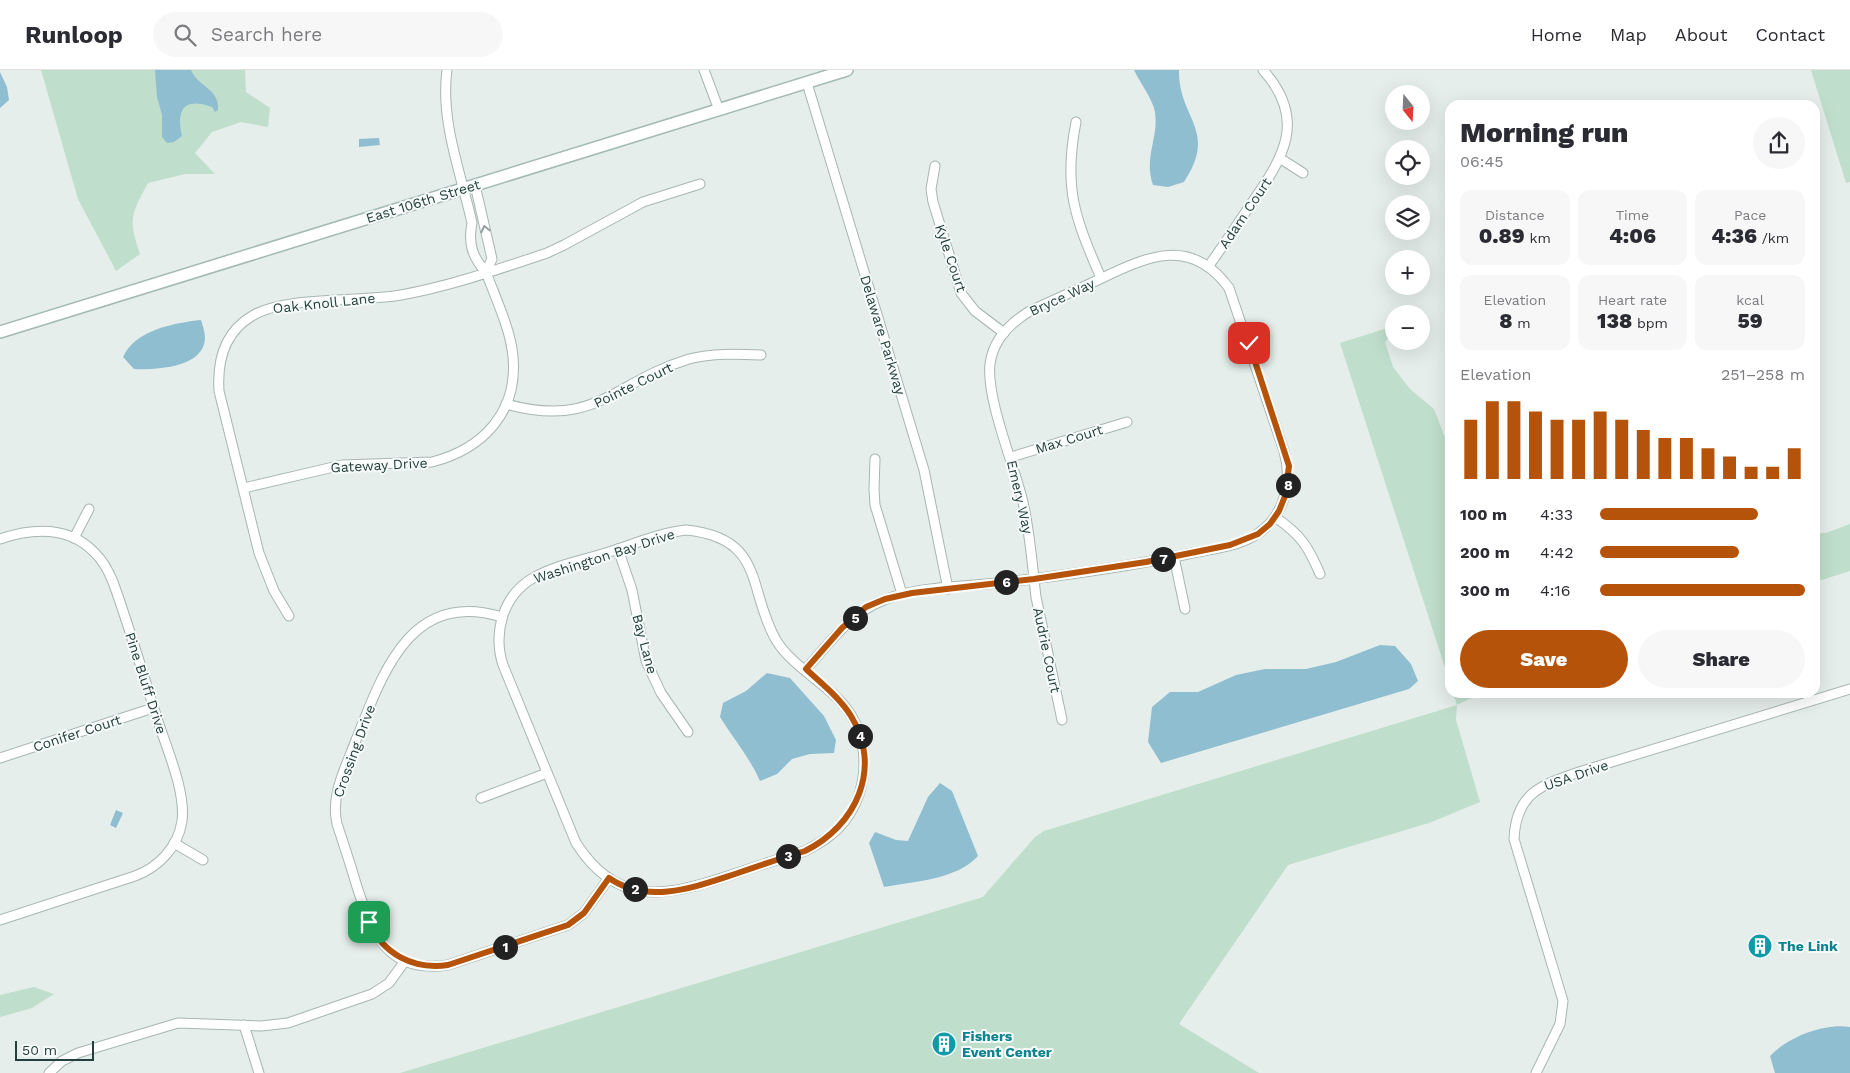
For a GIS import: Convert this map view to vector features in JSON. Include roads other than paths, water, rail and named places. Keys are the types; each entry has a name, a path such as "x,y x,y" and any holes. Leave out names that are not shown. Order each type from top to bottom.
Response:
{"main road":[{"name":"East 106th Street","path":"0,332 847,70"}],"street":[{"path":"447,70 445,98 447,120 470,187"},
{"path":"704,70 719,110"},
{"name":"Adam Court","path":"1208,267 1281,159 1286,144 1287,119 1280,94 1264,70"},
{"name":"Delaware Parkway","path":"806,83 924,470 948,589"},
{"path":"1076,122 1071,167 1074,205 1083,236 1102,278"},
{"path":"1281,159 1303,173"},
{"name":"Kyle Court","path":"935,166 931,189 933,202 961,293 974,311 1004,333"},
{"name":"Oak Knoll Lane","path":"289,616 266,574 219,391 218,377 221,356 239,325 252,316 273,306 399,296 434,288 564,245 643,202 700,184"},
{"name":"Gateway Drive","path":"244,488 342,465 432,462 445,459 469,448 484,437 497,422 506,404 512,379 513,356 486,272 472,253 469,237 472,223 470,187"},
{"name":"Gateway Drive","path":"470,187 492,259 486,272"},
{"name":"Bryce Way","path":"999,417 990,376 994,349 1004,333 1030,311 1134,262 1157,255 1184,256 1208,267 1222,278 1229,288 1289,466 1285,496 1275,517"},
{"name":"Pointe Court","path":"506,404 534,411 566,412 596,404 664,368 689,360 728,354 761,355"},
{"name":"Emery Way","path":"999,417 1027,521 1034,579"},
{"name":"Max Court","path":"1011,457 1126,422"},
{"path":"875,459 874,489 876,505 902,594"},
{"path":"74,538 89,509"},
{"path":"806,669 842,628 866,607 902,594 1034,579 1174,557 1246,540 1258,534 1275,517 1300,537 1309,549 1320,574"},
{"name":"Pine Bluff Drive","path":"0,539 34,530 49,531 74,538 95,553 112,581 182,804 182,822 174,843 162,859 143,874 0,920"},
{"name":"Washington Bay Drive","path":"686,530 699,531 725,540 742,555 753,573 776,640 785,652 843,704 857,727 861,739 864,754 862,784 844,823 821,843 805,851 691,888 659,893 628,888 609,878 585,858 576,843 546,772 500,653 498,641 502,617 512,597 533,578 618,549 665,534 686,530"},
{"name":"Bay Lane","path":"618,549 632,590 646,661 661,692 688,732"},
{"path":"1174,557 1185,609"},
{"name":"Audrie Court","path":"1034,579 1062,720"},
{"name":"Crossing Drive","path":"502,617 484,612 447,616 427,624 400,646 382,675 336,794 335,816 369,922 381,942 390,952 405,961 434,967 448,965 568,925 584,913 609,878"},
{"name":"USA Drive","path":"1536,1073 1560,1024 1563,1001 1514,839 1515,824 1519,810 1527,798 1538,788 1579,772 1850,689"},
{"name":"Conifer Court","path":"0,758 153,708"},
{"path":"481,798 546,772"},
{"path":"174,843 203,860"},
{"path":"50,1073 62,1061 78,1053 163,1027 190,1023 274,1026 288,1023 372,994 389,983 405,961"},
{"path":"244,1026 259,1073"}],"water":[{"path":"155,70 191,70 194,76 216,97 218,110 215,112 212,107 202,104 189,105 184,108 180,119 182,136 174,142 167,143 162,137 162,115 157,97"},
{"path":"1134,70 1179,70 1180,87 1198,137 1198,149 1194,164 1184,182 1168,187 1153,185 1150,164 1156,118 1150,98"},
{"path":"0,72 7,87 9,100 0,108"},
{"path":"379,138 380,145 359,147 359,139"},
{"path":"201,320 205,337 202,349 187,362 165,368 134,369 123,357 136,340 146,334 179,323"},
{"path":"1380,645 1395,646 1411,664 1418,681 1409,689 1161,763 1148,742 1152,707 1170,692 1198,692 1236,675 1265,669 1306,669 1336,662"},
{"path":"767,673 790,678 824,716 836,740 834,753 810,754 792,759 777,774 760,781 720,717 723,703 746,691"},
{"path":"940,783 952,791 978,856 969,864 947,875 884,887 869,843 875,832 896,840 908,841 928,797"},
{"path":"116,810 123,813 116,828 110,825"},
{"path":"1840,1026 1850,1027 1850,1073 1775,1073 1770,1056 1786,1043 1818,1029"}],"place":[{"name":"The Link","path":"1760,946"},
{"name":"Fishers Event Center","path":"944,1044"}]}
